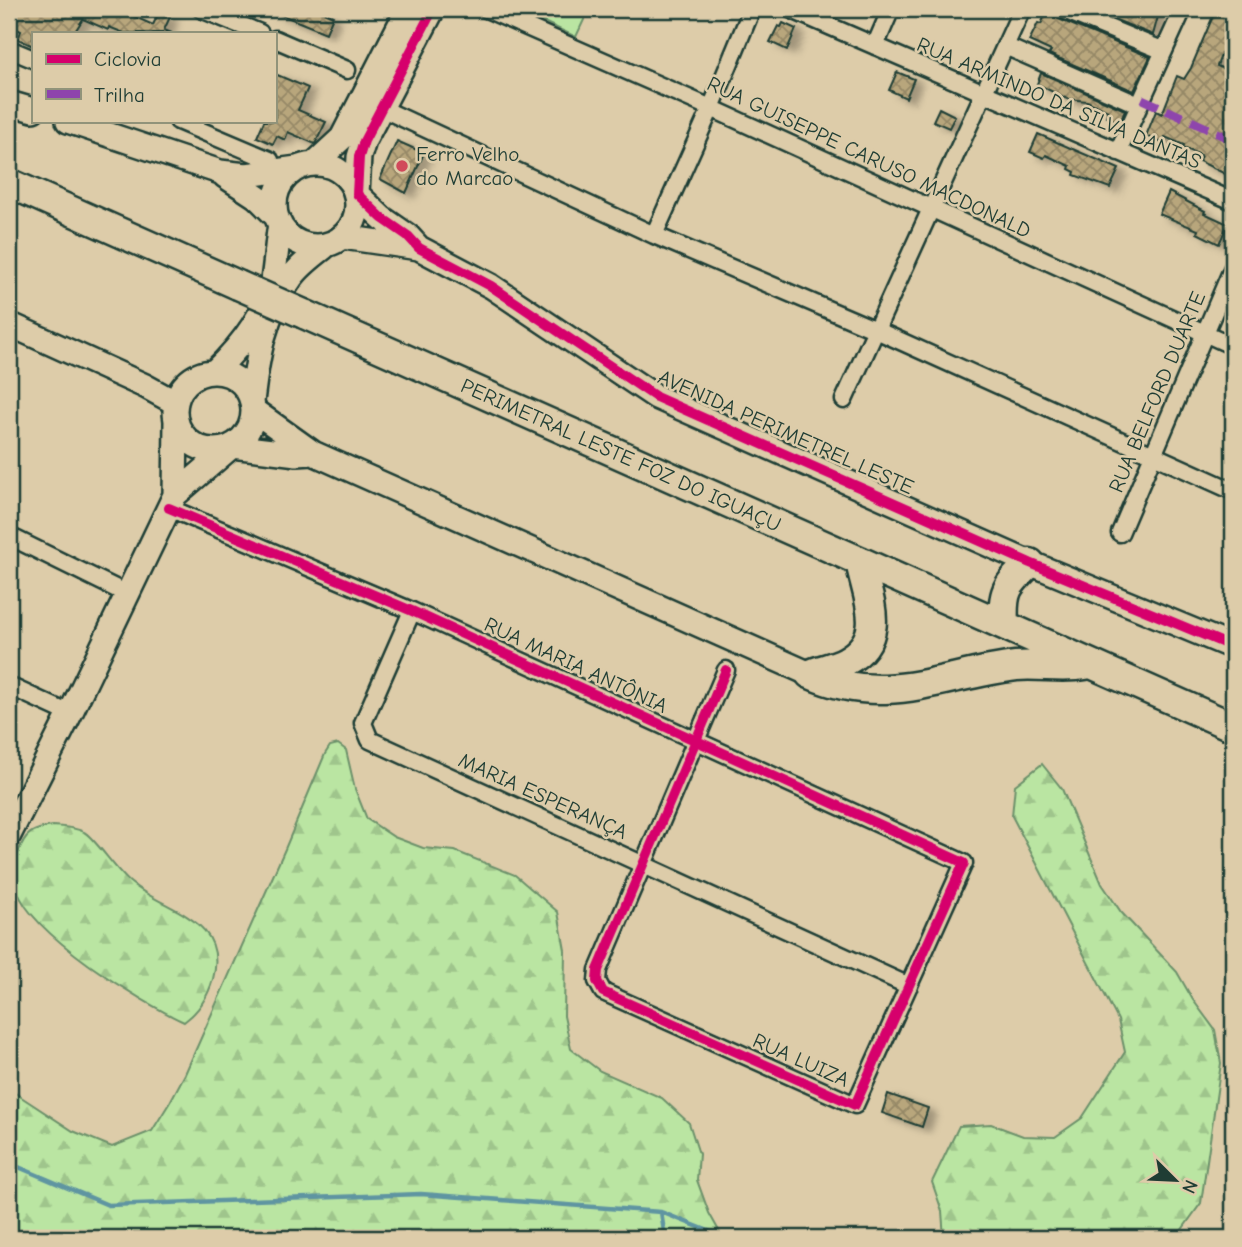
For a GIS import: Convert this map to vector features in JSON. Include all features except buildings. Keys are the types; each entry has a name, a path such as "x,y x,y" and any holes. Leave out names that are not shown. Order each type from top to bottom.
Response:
{"highway":[{"name":"PERIMETRAL LESTE FOZ DO IGUAÇU","path":"9,183 1233,727"},
{"path":"810,674 851,658 868,639 873,612 860,561"},
{"path":"1004,625 1003,600 1012,580 1030,562"},
{"path":"810,674 838,685 889,690 908,689 1014,666 1065,668 1091,664"}],"street":[{"path":"201,9 258,32"},
{"path":"214,372 235,351 256,321 265,302 272,282 278,220 275,206 283,180 342,138 408,9"},
{"path":"9,835 172,502 239,441 250,427 259,350 265,327 282,292 300,268 335,241 354,222 357,213 359,157 381,108 433,9"},
{"name":"RUA GUISEPPE CARUSO MACDONALD","path":"486,9 711,108 1233,346"},
{"path":"654,234 752,9"},
{"name":"RUA ARMINDO DA SILVA DANTAS","path":"790,9 1233,201"},
{"path":"875,46 891,9"},
{"path":"844,400 1022,9"},
{"path":"1062,9 1164,51"},
{"path":"1118,152 1183,9"},
{"path":"276,39 347,70"},
{"name":"RUA ARMINDO DA SILVA DANTAS","path":"1005,46 1139,105"},
{"path":"9,49 32,60"},
{"path":"9,103 32,110"},
{"path":"381,108 654,234 876,330 1233,491"},
{"path":"71,122 220,172 246,175 324,164 341,172 357,194"},
{"path":"180,122 270,160"},
{"path":"220,172 257,197 285,232 300,243 318,247 335,241"},
{"name":"AVENIDA PERIMETREL LESTE","path":"357,194 419,248 491,286 656,397 1030,562 1233,647"},
{"name":"AVENIDA PERIMETREL LESTE","path":"335,241 419,248"},
{"name":"RUA BELFORD DUARTE","path":"1120,533 1233,267"},
{"path":"9,324 145,386 176,412 184,436 198,447 215,450 232,446 297,454 313,453"},
{"path":"172,502 176,412 184,387 205,373 222,373 238,380 244,386 253,406 313,453 810,674"},
{"name":"RUA MARIA ANTÔNIA","path":"172,502 964,863"},
{"path":"9,536 127,594"},
{"name":"MARIA ESPERANÇA","path":"412,611 363,723 370,740 909,986"},
{"path":"642,864 726,670"},
{"path":"9,686 70,714"},
{"name":"RUA LUIZA","path":"642,864 598,970 597,981 603,992 855,1105 964,863"}],"green space":[{"path":"516,9 589,9 576,37"},
{"path":"338,744 346,750 355,789 367,819 394,837 423,848 455,851 515,875 558,912 565,950 564,1016 571,1049 600,1071 662,1098 689,1123 699,1154 697,1180 709,1213 723,1238 9,1238 9,1089 73,1131 112,1147 152,1131 185,1074 325,754 330,746"},
{"path":"1042,764 1062,789 1102,884 1121,912 1177,972 1215,1030 1221,1063 1201,1203 1176,1238 944,1238 942,1211 932,1182 959,1126 991,1124 1023,1136 1055,1137 1082,1118 1125,1052 1118,1020 1012,816 1015,785"},
{"path":"53,826 84,832 131,883 191,919 203,929 212,942 216,959 213,979 202,1003 184,1022 142,1000 90,966 65,947 27,908 15,881 18,853 30,833"}],"waterway":[{"path":"9,1163 108,1205 421,1194 661,1212 726,1238"},
{"path":"661,1212 665,1238"}],"marked path":[{"path":"1142,99 1233,140"}],"cycle path":[{"path":"433,9 364,141 359,157 357,194 419,248 491,286 656,397 1030,563 1233,647"},
{"path":"169,508 412,611 964,863 855,1105 603,992 597,981 598,970 726,670"}],"place":[{"name":"Ferro Velho do Marcao","path":"402,166"}]}
